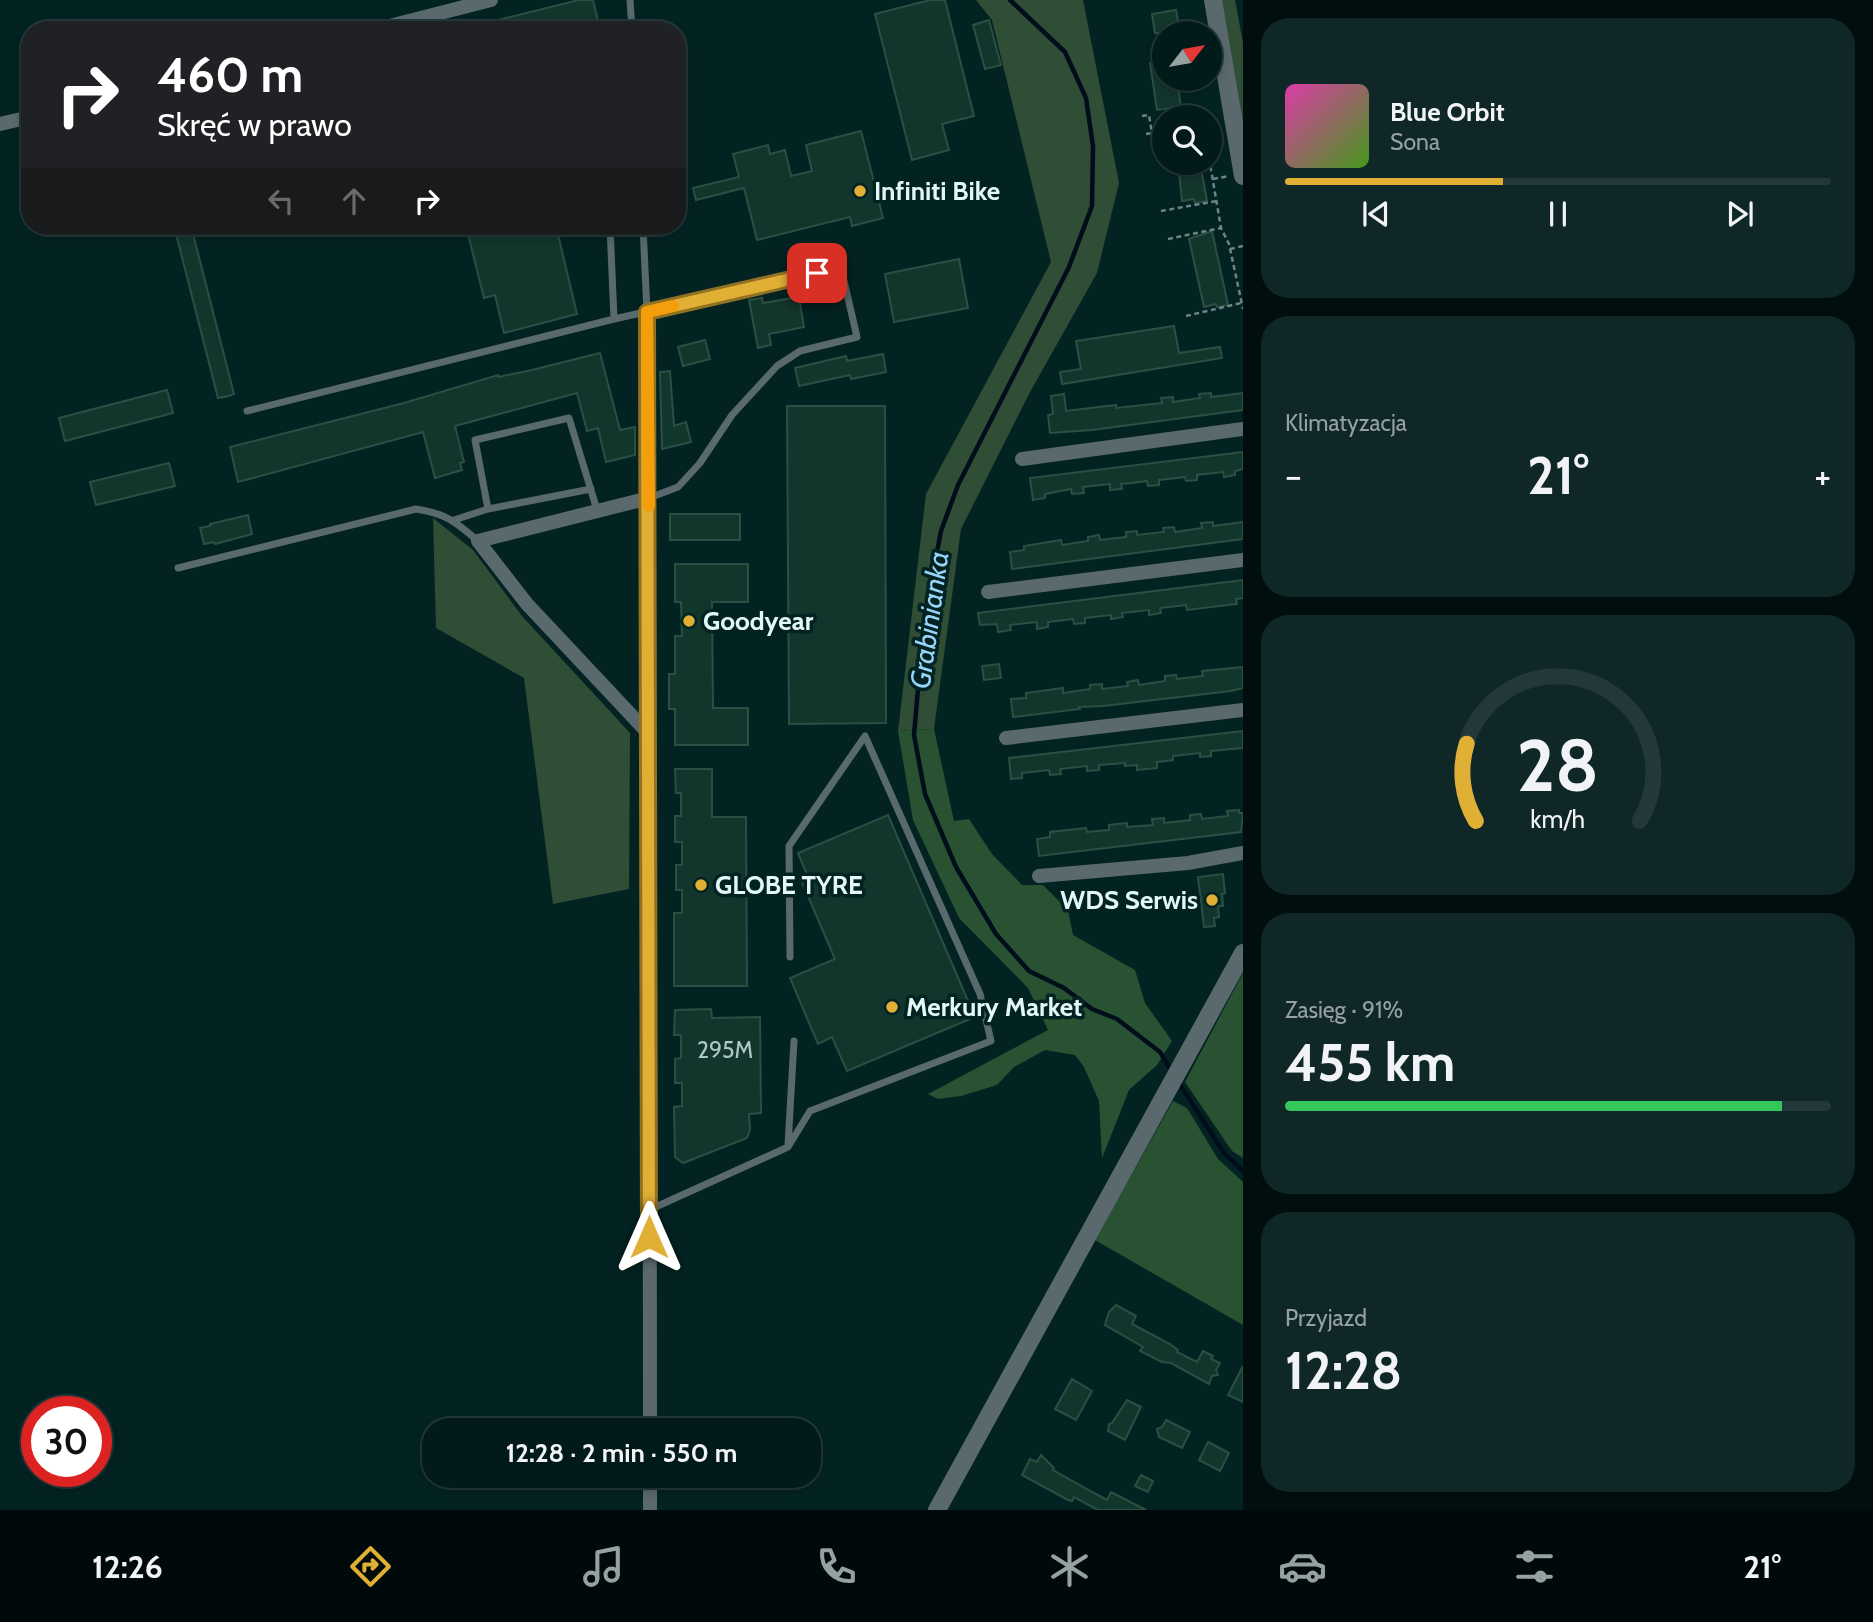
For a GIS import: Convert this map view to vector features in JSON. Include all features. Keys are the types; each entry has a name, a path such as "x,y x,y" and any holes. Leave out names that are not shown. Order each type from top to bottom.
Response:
{"street":[{"path":"409,21 491,0"},
{"path":"1213,0 1236,176"},
{"path":"0,124 21,119"},
{"path":"1022,459 1243,429"},
{"path":"649,734 527,604 478,541 649,498 650,1418"},
{"path":"988,592 1243,560"},
{"path":"1006,738 1243,710"},
{"path":"1040,876 1188,863 1243,853"},
{"path":"937,1510 1243,953"},
{"path":"650,1488 650,1510"}],"lane":[{"path":"630,0 631,21"},
{"path":"610,235 614,319"},
{"path":"247,411 614,319 647,312 841,268 857,337 800,351 778,366 732,415 700,463 678,487 649,498 647,312 643,235"},
{"path":"488,509 475,440 569,418 597,510"},
{"path":"454,520 488,509 590,489"},
{"path":"178,568 416,509 436,511 454,520 478,541"},
{"path":"649,1210 788,1147 810,1111 991,1041 980,994 865,736 789,846 790,957"},
{"path":"788,1147 794,1041"}],"path":[{"path":"1142,116 1149,115 1152,133 1146,134"},
{"path":"1212,175 1221,228 1230,249 1243,309"},
{"path":"1213,179 1236,176"},
{"path":"1161,211 1217,201"},
{"path":"1168,239 1221,228"},
{"path":"1230,249 1243,246"},
{"path":"1237,282 1243,281"},
{"path":"1186,316 1241,303"}],"green space":[{"path":"976,0 1083,0 1119,183 1097,273 1030,392 961,529 934,729 898,731 926,494 1051,262 992,20"},
{"path":"1220,0 1235,0 1243,43 1243,137"},
{"path":"433,518 473,550 522,616 630,733 629,889 553,904 524,678 436,628"},
{"path":"934,729 954,821 969,819 992,854 1022,885 1043,885 1068,910 1073,935 1135,970 1145,1003 1172,1041 1157,1065 1129,1090 1102,1158 1099,1101 1084,1067 1075,1055 1045,1050 1014,1067 997,1085 961,1096 938,1099 928,1094 1048,1030 1028,988 959,918 913,820 898,731"},
{"path":"1243,973 1243,1158 1232,1151 1185,1082"},
{"path":"1173,1101 1187,1108 1218,1159 1243,1182 1243,1325 1095,1240"}],"building":[{"path":"579,0 593,0 598,21 493,21"},
{"path":"930,0 945,0 974,116 942,124 949,150 912,160 875,14"},
{"path":"1176,10 1178,21 1153,21 1152,14"},
{"path":"989,20 1001,65 985,69 973,25"},
{"path":"1154,91 1179,91 1181,105 1156,105"},
{"path":"861,131 883,218 852,226 850,217 757,240 744,188 696,200 693,188 739,177 733,154 768,145 770,154 785,150 791,176 812,171 806,145"},
{"path":"1179,175 1202,175 1207,201 1182,201"},
{"path":"1212,231 1228,305 1204,307 1189,239"},
{"path":"176,235 193,235 234,394 218,398"},
{"path":"468,235 558,235 577,314 504,333 495,295 484,298"},
{"path":"959,259 968,308 894,322 885,274"},
{"path":"799,297 804,327 769,334 771,345 758,348 749,300 762,298 763,303"},
{"path":"1174,326 1179,353 1220,347 1222,358 1062,384 1060,372 1081,369 1076,341"},
{"path":"705,340 710,359 683,366 678,347"},
{"path":"600,353 620,430 635,427 635,455 606,462 598,428 587,431 577,393 455,426 464,462 460,463 462,470 435,478 423,432 238,482 230,447 404,403 498,375 532,370"},
{"path":"883,354 886,372 851,379 850,375 799,386 795,368 846,356 847,361"},
{"path":"670,371 674,426 686,422 691,442 662,449 660,372"},
{"path":"167,390 173,413 65,441 59,418"},
{"path":"1211,393 1211,397 1243,393 1243,410 1050,433 1048,415 1053,414 1051,396 1064,394 1066,411 1162,403 1161,398 1173,397 1173,402 1200,398 1199,394"},
{"path":"787,406 885,406 886,723 789,724"},
{"path":"1243,452 1243,469 1235,471 1235,475 1224,477 1223,472 1197,475 1197,480 1186,481 1185,477 1159,480 1159,485 1148,486 1147,481 1121,484 1122,489 1110,490 1110,484 1083,487 1084,493 1072,494 1071,489 1045,494 1045,498 1033,500 1030,478"},
{"path":"169,463 175,486 96,505 90,482"},
{"path":"670,514 740,514 740,540 670,540"},
{"path":"248,515 252,534 215,544 204,544 200,528"},
{"path":"1213,522 1213,526 1243,522 1243,539 1012,569 1010,552 1024,550 1024,546 1061,540 1062,545 1088,541 1088,537 1099,535 1100,540 1126,537 1126,532 1137,531 1137,535 1164,532 1163,528 1174,527 1175,532 1202,528 1201,523"},
{"path":"675,564 748,564 748,602 712,602 713,708 748,708 748,745 675,745 675,709 669,709 669,674 675,674 675,636 682,636 681,602 675,602"},
{"path":"1243,580 1243,598 1236,599 1237,604 1187,610 1186,605 1160,608 1161,613 1149,615 1149,610 1122,613 1123,617 1111,619 1111,615 1085,618 1085,623 1074,624 1073,619 1048,622 1048,627 1037,629 1037,622 1010,625 1011,630 998,632 997,624 980,625 978,613"},
{"path":"999,664 1001,678 984,680 982,666"},
{"path":"1243,667 1243,688 1231,691 1079,707 1080,709 1013,717 1011,699 1026,698 1026,693 1063,688 1063,693 1090,689 1090,685 1102,684 1102,689 1128,686 1127,682 1138,680 1139,685 1165,681 1165,676 1176,675 1177,679 1203,676 1202,671"},
{"path":"1243,731 1243,748 1211,751 1211,756 1200,757 1200,753 1173,756 1173,760 1157,762 1157,768 1137,770 1137,765 1125,766 1125,763 1099,765 1099,770 1087,771 1087,766 1060,769 1061,774 1050,775 1049,770 1022,773 1022,778 1011,779 1009,758"},
{"path":"675,769 712,769 712,817 746,817 747,986 674,986 674,913 682,913 682,890 676,890 676,865 682,865 682,842 675,842 675,816 681,816 681,793 676,793"},
{"path":"1239,810 1239,813 1243,813 1241,832 1039,856 1037,839 1050,837 1050,832 1086,828 1087,832 1109,830 1109,825 1127,823 1127,827 1153,825 1152,819 1164,818 1164,823 1190,820 1190,815 1201,814 1202,819 1228,816 1227,811"},
{"path":"888,815 975,1017 847,1071 832,1037 818,1044 790,978 835,959 801,880 808,877 798,853"},
{"name":"WDS Serwis","path":"1223,874 1223,906 1218,906 1219,917 1214,918 1215,926 1204,927 1198,877"},
{"path":"711,1009 712,1018 760,1017 761,1113 749,1114 750,1129 747,1138 683,1163 675,1157 674,1107 682,1106 682,1083 675,1083 675,1059 681,1058 681,1035 674,1035 675,1010"},
{"path":"1116,1305 1136,1316 1132,1324 1170,1344 1177,1352 1197,1362 1203,1351 1213,1356 1211,1359 1220,1363 1216,1370 1218,1375 1212,1376 1209,1384 1171,1363 1162,1362 1140,1351 1143,1347 1105,1325 1109,1312"},
{"path":"1243,1366 1243,1402 1228,1395"},
{"path":"1072,1379 1092,1391 1076,1420 1055,1409"},
{"path":"1127,1400 1141,1407 1125,1440 1108,1431 1109,1424"},
{"path":"1166,1420 1190,1432 1182,1448 1159,1437 1157,1429 1162,1427"},
{"path":"1208,1442 1229,1453 1220,1471 1199,1460"},
{"path":"1041,1455 1053,1470 1107,1500 1111,1492 1146,1510 1098,1510 1074,1497 1072,1501 1068,1500 1022,1475 1030,1459 1037,1462"},
{"path":"1141,1475 1153,1481 1148,1492 1135,1486"}],"waterway":[{"name":"Grabinianka","path":"1010,0 1065,52 1086,98 1093,146 1092,206 1069,267 958,485 941,531 924,620 914,735 925,794 956,867 996,934 1029,971 1064,988 1092,1009 1117,1019 1160,1052 1172,1072"},
{"name":"Grabinianka","path":"1179,1083 1224,1153 1243,1171"}],"slow traffic":[{"path":"649,506 647,312 673,306"}],"place":[{"name":"Infiniti Bike","path":"860,191"},
{"name":"Goodyear","path":"689,621"},
{"name":"GLOBE TYRE","path":"701,885"},
{"name":"WDS Serwis","path":"1212,900"},
{"name":"Merkury Market","path":"892,1007"}],"route":[{"path":"649,1237 647,312 817,273"}]}
